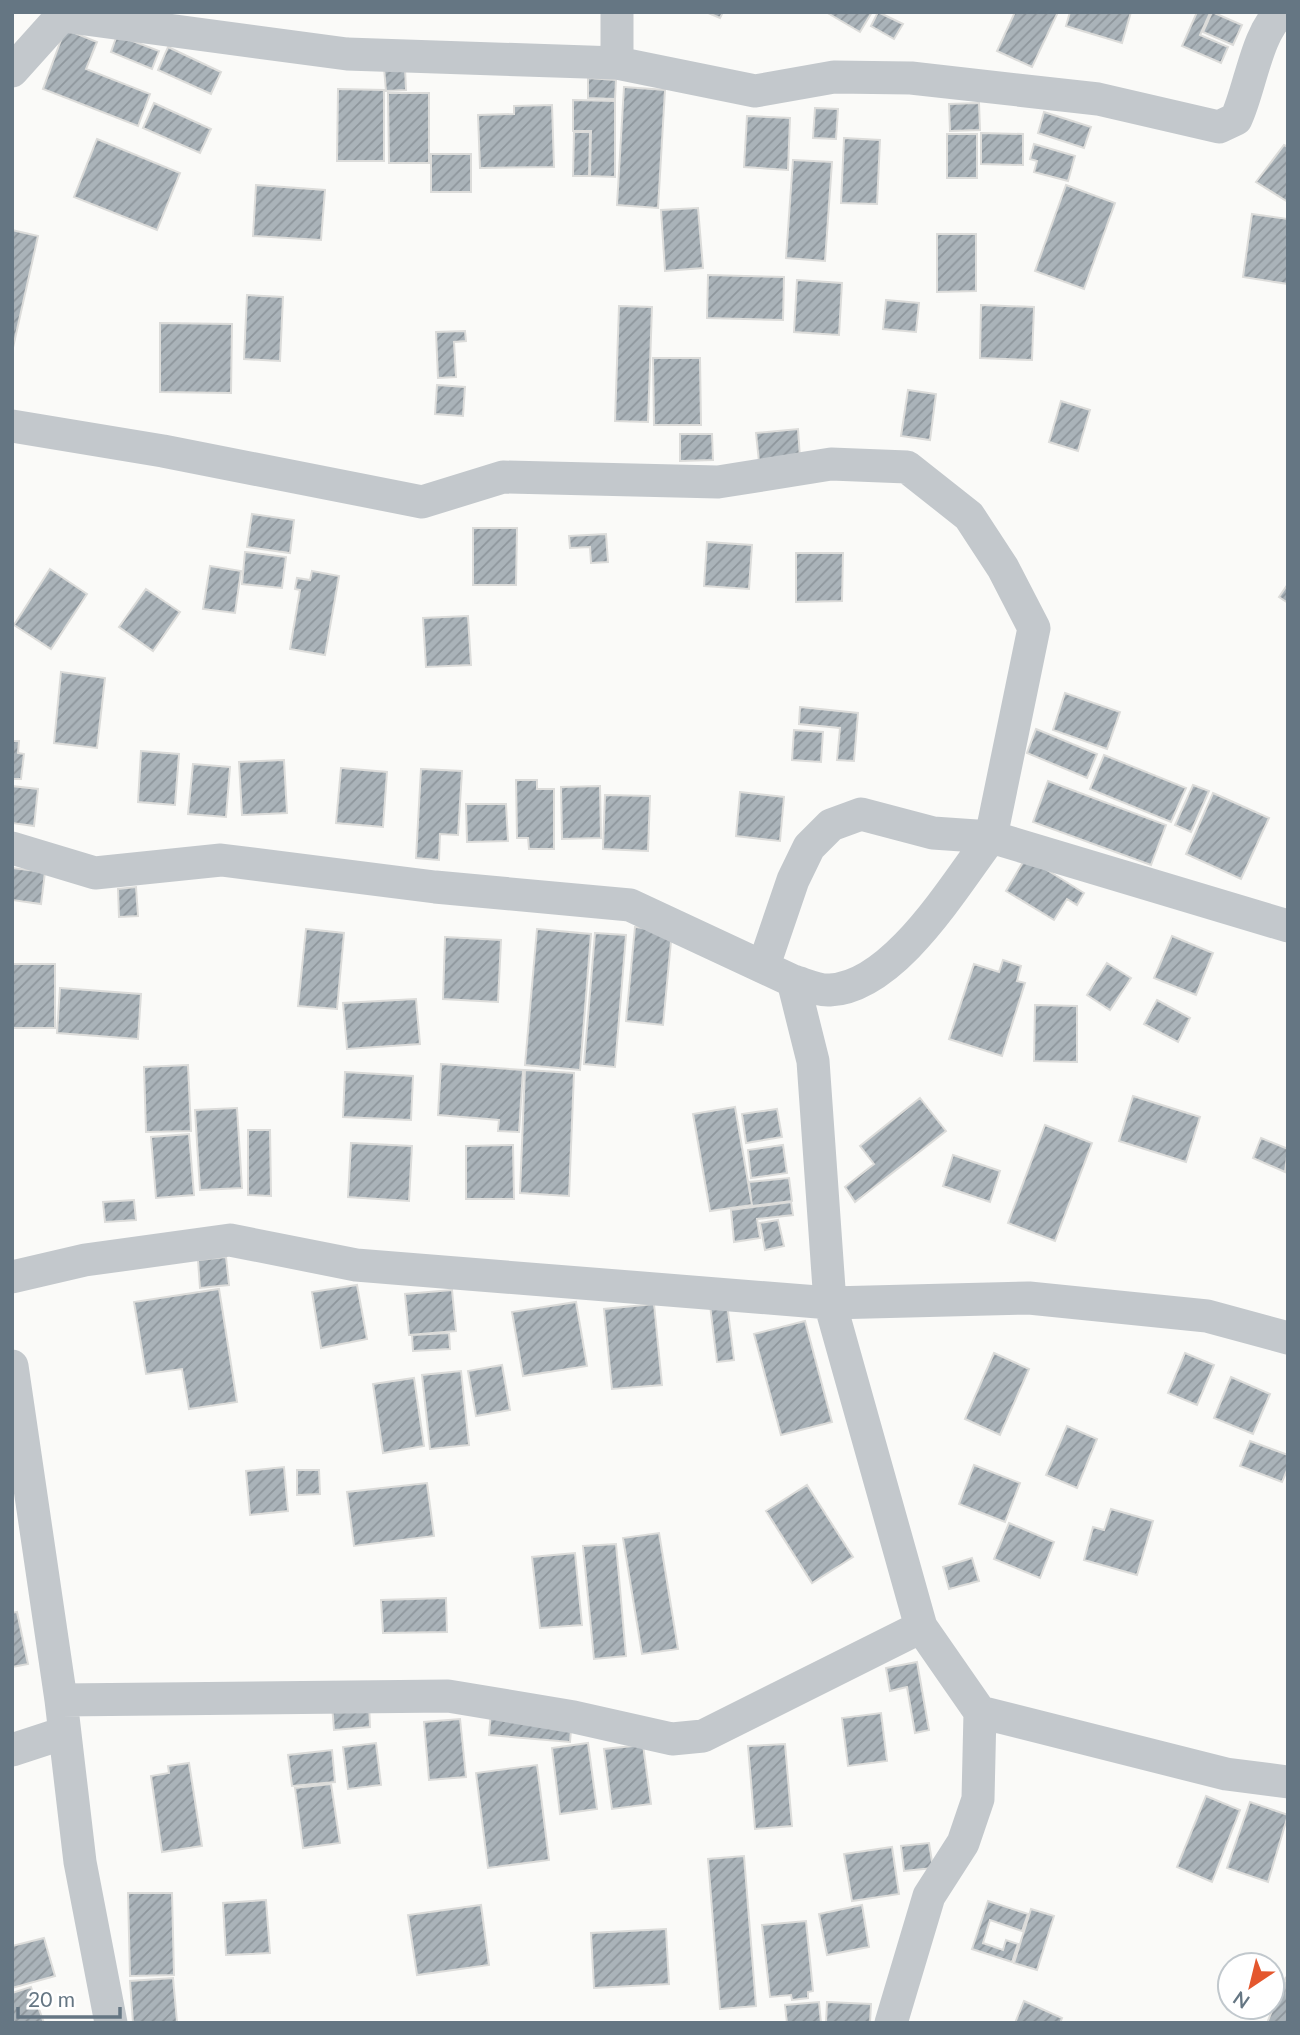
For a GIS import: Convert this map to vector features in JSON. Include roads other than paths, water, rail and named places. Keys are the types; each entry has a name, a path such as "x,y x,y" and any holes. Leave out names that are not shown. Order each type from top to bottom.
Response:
{"street":[{"path":"617,12 617,63"},
{"path":"12,71 64,14 347,54 617,63 755,91 834,77 911,78 1098,99 1219,127 1236,119 1263,41 1274,18 1282,12"},
{"path":"12,426 163,451 422,502 503,477 718,482 831,464 907,467 970,516 1003,568 1034,628 991,837 930,921 901,955 856,982 829,990 793,981 764,965 630,905 435,887 221,859 95,873 12,848"},
{"path":"764,965 793,880 808,847 831,825 861,814 933,833 991,837 1288,926"},
{"path":"793,981 813,1061 830,1303 921,1627 979,1713 978,1799 963,1843 929,1896 891,2023"},
{"path":"12,1277 85,1260 230,1240 356,1265 830,1303 1029,1298 1207,1316 1288,1338"},
{"path":"12,1366 61,1700 80,1862 111,2023"},
{"path":"61,1700 448,1696 574,1717 672,1739 703,1736 921,1627"},
{"path":"979,1713 1226,1774 1288,1782"},
{"path":"12,1751 64,1733"}]}
